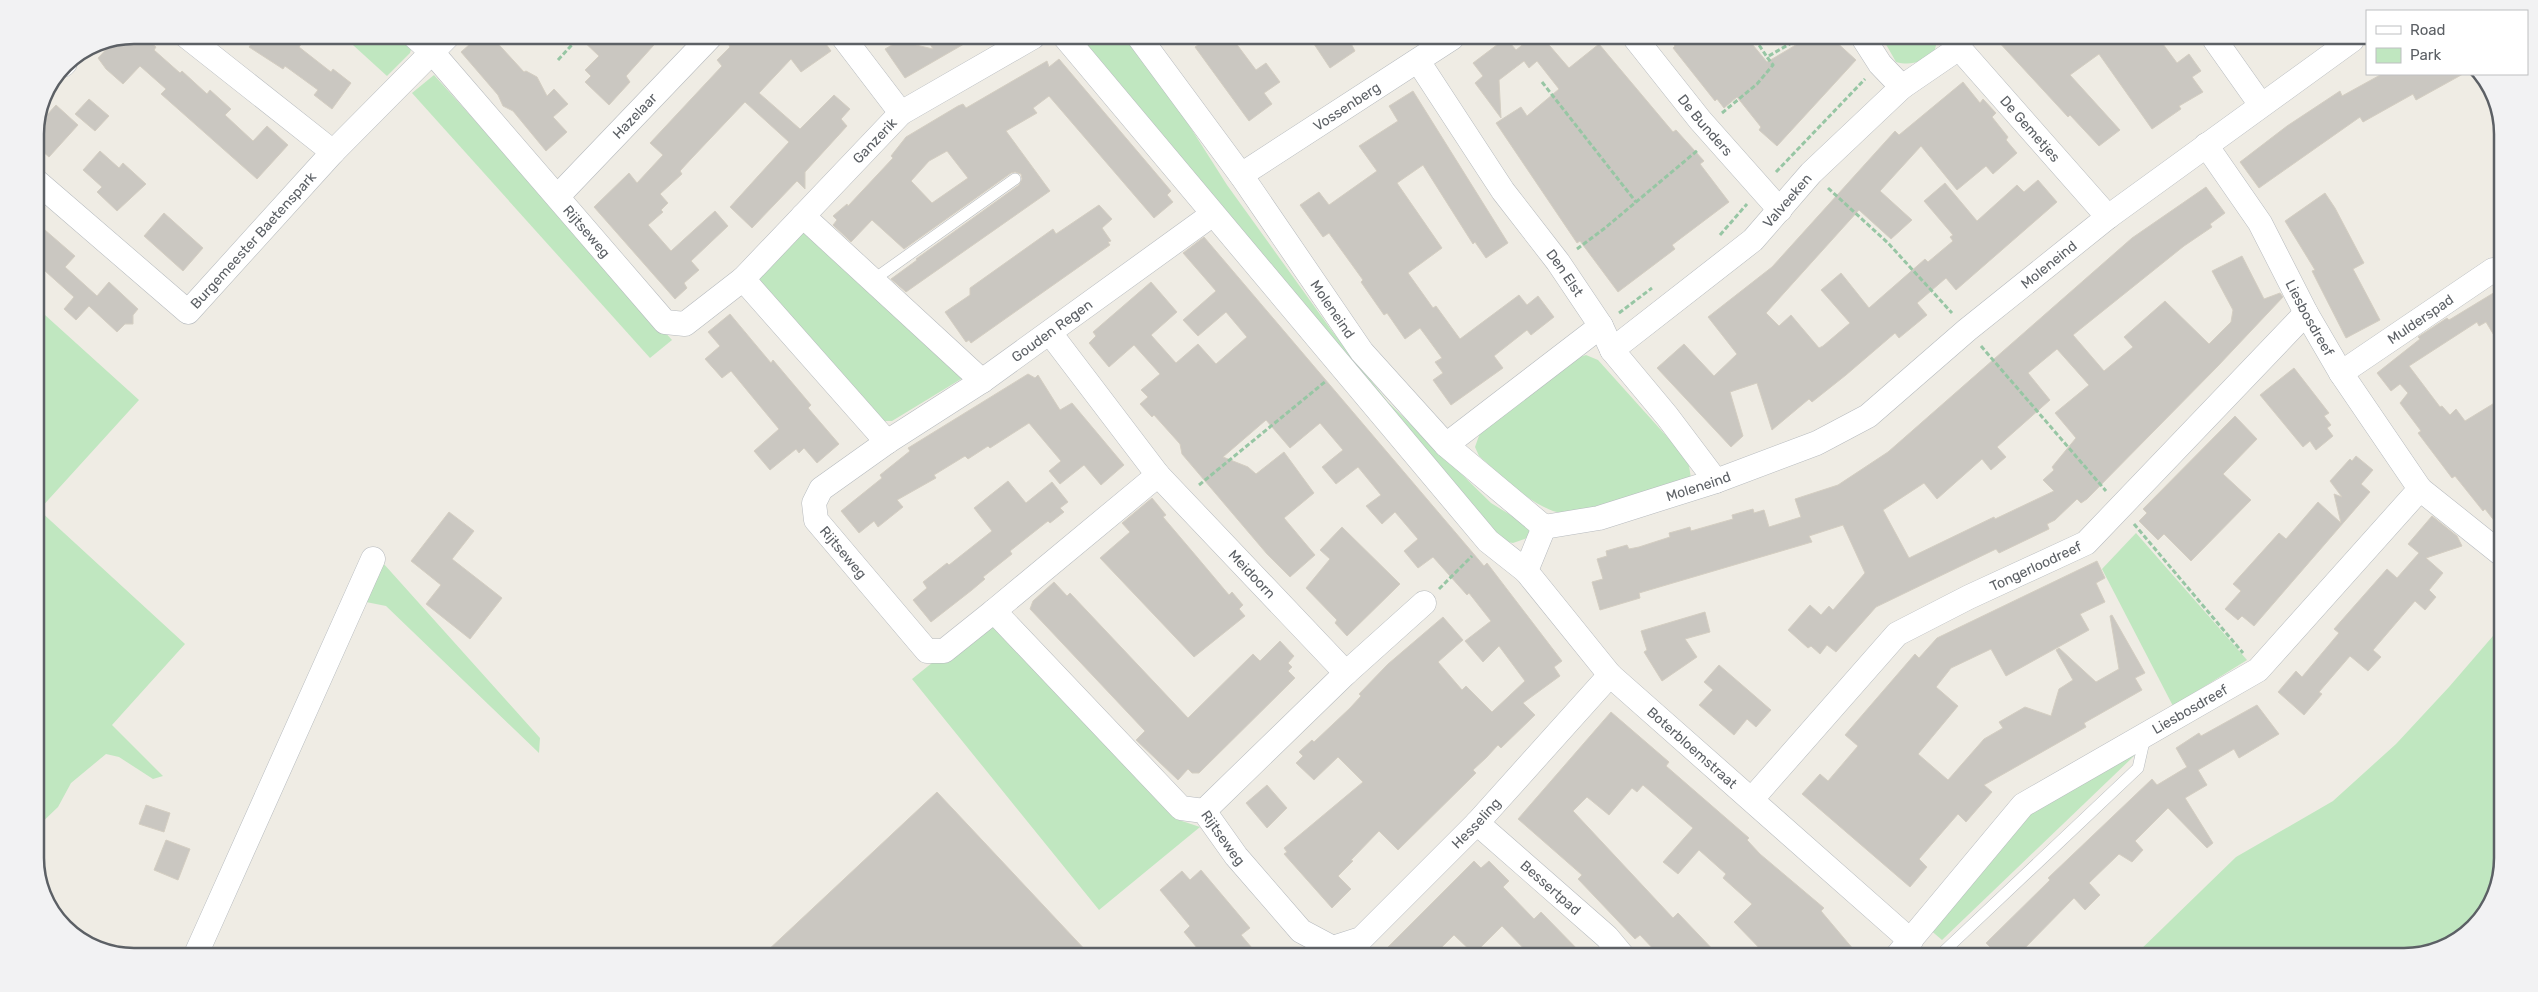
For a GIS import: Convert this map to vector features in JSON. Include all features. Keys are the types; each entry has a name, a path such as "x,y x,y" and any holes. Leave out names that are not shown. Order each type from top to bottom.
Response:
{"street":[{"path":"196,44 333,152"},
{"name":"Burgemeester Baetenspark","path":"44,188 188,312 333,152 440,44"},
{"name":"Rijtseweg","path":"440,44 558,196 665,322 685,324 743,279"},
{"name":"Hazelaar","path":"558,196 703,44"},
{"path":"848,44 901,113"},
{"name":"Ganzerik","path":"743,279 901,113 1021,44"},
{"name":"Moleneind","path":"1071,44 1488,541 1526,571"},
{"name":"Moleneind","path":"1144,44 1241,175 1362,352 1446,445 1544,527 1600,518 1716,481 1817,443 1868,416 1967,330 2108,217 2346,44"},
{"name":"Vossenberg","path":"1241,175 1443,44"},
{"name":"De Bunders","path":"1641,44 1710,131 1780,210"},
{"path":"1867,44 1880,64 1902,87"},
{"name":"Valveeken","path":"1612,350 1753,240 1811,173 1902,87 1956,44"},
{"name":"De Gemetjes","path":"1956,44 2108,217"},
{"path":"2218,44 2261,105"},
{"name":"Den Elst","path":"1418,61 1503,191 1558,262 1601,326 1612,350 1667,416 1716,481"},
{"name":"Liesbosdreef","path":"2206,145 2260,223 2306,313 2341,373 2420,489 2494,548"},
{"name":"Gouden Regen","path":"887,442 982,381 1213,214"},
{"path":"803,216 982,381"},
{"name":"Mulderspad","path":"2341,373 2494,270"},
{"path":"743,279 887,442"},
{"name":"Tongerloodreef","path":"1752,799 1897,634 1969,597 2086,543 2306,313"},
{"path":"1446,445 1601,326"},
{"name":"Meidoorn","path":"1050,333 1158,475 1346,673"},
{"name":"Rijtseweg","path":"887,442 821,489 814,503 816,520 927,651 944,651 994,611 1180,808 1204,811 1236,856 1301,931 1329,948"},
{"path":"994,611 1158,475"},
{"name":"Liesbosdreef","path":"1904,948 2023,805 2145,737 2258,670 2420,489"},
{"path":"1526,571 1544,527"},
{"path":"199,948 373,559"},
{"name":"Boterbloemstraat","path":"1526,571 1610,675 1752,799 1904,948"},
{"path":"1204,811 1346,673 1424,603"},
{"name":"Hesseling","path":"1341,948 1361,940 1477,823 1610,675"},
{"name":"Bessertpad","path":"1477,823 1607,937 1616,948"}],"lane":[{"path":"873,280 1015,179"},
{"name":"Liesbosdreef","path":"1947,948 2138,768 2145,737"}],"path":[{"path":"558,60 573,44"},
{"path":"1558,262 1636,202 1758,84 1773,66 1758,44"},
{"path":"1767,57 1789,44"},
{"path":"1718,237 1760,188 1880,64"},
{"path":"1542,82 1636,202"},
{"path":"1793,154 1811,173 1888,243 1967,330 2258,670"},
{"path":"1601,326 1656,284"},
{"path":"1181,500 1342,368"},
{"path":"1424,603 1488,541"}],"green space":[{"path":"352,44 412,44 410,53 387,76"},
{"path":"1084,44 1137,44 1227,185 1332,331 1388,402 1491,503 1530,527 1530,537 1513,543 1503,541"},
{"path":"1886,44 1936,44 1934,53 1925,59 1911,63 1896,62"},
{"path":"434,75 672,340 650,358 412,93"},
{"path":"802,223 966,376 892,421 879,421 756,276"},
{"path":"44,314 139,400 44,504"},
{"path":"1586,355 1598,360 1688,460 1691,478 1599,506 1564,512 1553,511 1532,501 1479,456 1475,447 1481,430 1571,360"},
{"path":"44,515 185,644 112,725 163,776 153,779 119,757 106,754 71,783 58,807 44,820"},
{"path":"2136,533 2247,660 2173,706 2102,569"},
{"path":"383,563 540,738 539,753 386,606 366,602"},
{"path":"983,622 997,630 1179,820 1200,827 1099,910 912,679"},
{"path":"2494,635 2493,870 2485,898 2476,913 2459,930 2427,945 2404,948 2142,948 2236,857 2333,801 2396,744"},
{"path":"2135,752 2134,756 1942,940 1928,928 2040,801"}],"building":[{"path":"152,44 156,47 154,50 180,73 182,71 207,94 210,90 231,109 225,115 253,141 267,126 288,145 257,179 161,94 166,89 140,66 123,84 106,69 98,58 107,48 117,45"},
{"path":"251,44 301,44 299,47 331,72 333,69 351,83 332,109 314,95 318,90 285,66 283,69 249,47"},
{"path":"470,44 498,44 524,72 526,71 537,77 547,96 554,89 568,104 553,117 567,132 546,151 513,111 503,106 498,95 461,52"},
{"path":"586,44 655,44 626,76 630,82 609,105 585,82 591,76 585,70 599,56"},
{"path":"728,44 826,44 831,51 801,72 791,59 759,93 800,129 834,95 850,109 841,119 847,126 805,172 805,189 797,181 752,228 730,207 789,142 745,102 680,171 682,174 660,194 668,203 661,210 663,212 648,225 671,251 715,211 728,226 691,261 699,270 684,283 687,288 675,299 594,207 629,173 637,183 663,155 650,143 722,66 717,60 730,47"},
{"path":"894,44 912,44 933,49 930,44 964,44 905,78 885,49"},
{"path":"1199,44 1236,44 1256,70 1266,63 1280,82 1264,93 1272,104 1249,121 1195,47"},
{"path":"1314,44 1351,44 1355,51 1330,68"},
{"path":"1498,44 1511,44 1516,50 1524,44 1548,44 1569,68 1599,44 1673,132 1676,130 1704,161 1700,164 1729,202 1672,245 1675,249 1618,292 1580,241 1577,243 1496,123 1521,107 1527,116 1559,89 1537,61 1529,68 1524,61 1499,80 1501,118 1475,83 1483,76 1473,63"},
{"path":"1674,44 1752,44 1767,62 1798,44 1838,44 1856,60 1777,146 1759,130 1761,127 1737,97 1724,108 1717,99 1715,101 1673,48 1675,46"},
{"path":"2001,44 2163,44 2177,63 2189,54 2201,71 2192,77 2203,92 2179,106 2181,109 2152,129 2099,54 2070,75 2120,130 2099,146 2070,115 2068,117"},
{"path":"1059,59 1171,191 1167,195 1173,202 1154,218 1049,96 1033,108 1037,113 1006,131 1050,191 906,292 891,279 1019,185 1022,179 1021,174 1011,173 904,249 872,220 851,242 833,225 837,220 833,216 847,204 848,206 893,158 891,156 906,137 958,106 963,104 966,108 1047,61 1049,67","holes":["947,151 968,178 932,203 911,181 929,161"]},
{"path":"2380,75 2461,75 2416,100 2413,94 2363,122 2360,117 2259,188 2240,162 2287,126 2340,91 2342,96"},
{"path":"1963,82 1980,103 1983,99 1996,113 1992,117 2008,137 2006,140 2017,153 1993,174 1986,166 1957,190 1921,146 1880,191 1912,220 1891,239 1859,210 1766,313 1779,326 1791,315 1819,348 1823,346 1850,323 1821,290 1841,273 1869,308 1925,259 1928,262 1953,241 1950,237 1953,235 1924,201 1945,183 1977,221 2017,185 2024,192 2038,180 2057,202 1956,290 1946,278 1917,303 1927,315 1899,338 1895,333 1812,402 1809,399 1772,430 1757,383 1730,392 1743,436 1731,447 1657,368 1684,344 1714,376 1737,354 1708,317 1772,267 1895,131 1899,135"},
{"path":"1413,91 1508,243 1486,258 1475,242 1473,244 1423,165 1397,183 1442,248 1408,273 1433,308 1436,306 1460,339 1519,295 1527,305 1538,296 1554,317 1531,335 1527,330 1494,356 1503,368 1451,405 1433,380 1443,373 1435,362 1442,358 1420,328 1405,339 1387,313 1384,315 1361,282 1363,280 1329,233 1323,237 1300,205 1319,192 1329,205 1377,171 1359,146 1398,121 1389,106"},
{"path":"89,99 109,116 95,131 75,114"},
{"path":"56,105 78,125 49,157 44,153 45,117"},
{"path":"100,151 119,168 123,163 146,184 117,211 97,192 102,187 83,170"},
{"path":"2206,187 2225,213 2210,224 2212,227 2184,246 2073,335 2104,371 2133,347 2124,337 2165,301 2209,344 2231,322 2233,310 2212,271 2242,256 2264,299 2280,293 2283,297 2087,499 2081,503 2077,499 2055,520 2047,524 2049,529 1999,553 1996,549 1876,607 1836,652 1827,645 1820,654 1811,646 1808,648 1788,630 1810,605 1821,615 1829,606 1833,610 1865,573 1843,525 1809,536 1812,542 1639,593 1640,598 1600,610 1592,582 1603,579 1597,559 1607,556 1606,551 1627,545 1629,549 1639,547 1670,537 1669,533 1690,527 1691,531 1733,519 1732,515 1753,509 1754,513 1764,510 1769,527 1801,517 1795,499 1838,485 1888,452 2132,238","holes":["2057,349 2089,385 2055,413 2076,438 2052,467 2054,470 2043,480 2054,491 1995,519 1994,517 1909,558 1883,510 1924,483 1937,499 1982,459 1991,470 2006,457 1997,447 2050,400 2028,373"]},
{"path":"2325,193 2364,263 2353,269 2380,320 2346,338 2312,271 2315,270 2285,221"},
{"path":"1099,205 1112,219 1102,228 1111,241 1108,242 1110,245 971,343 969,340 966,342 945,312 970,295 970,288 1053,229 1056,234"},
{"path":"164,213 203,248 183,271 144,236"},
{"path":"44,231 75,256 65,267 97,296 109,282 138,309 133,315 133,324 125,324 117,332 89,306 76,320 64,309 74,297 44,270"},
{"path":"1204,237 1484,566 1487,563 1562,661 1554,667 1560,676 1523,703 1535,715 1501,748 1498,745 1473,770 1476,773 1398,850 1379,831 1351,860 1353,861 1338,876 1351,889 1332,908 1284,854 1287,852 1284,848 1363,782 1338,757 1314,780 1296,763 1303,756 1299,752 1312,740 1314,742 1350,708 1361,696 1359,694 1388,664 1443,617 1463,640 1438,662 1462,690 1466,686 1492,712 1525,681 1499,646 1483,662 1465,641 1491,621 1469,593 1467,595 1433,557 1418,568 1404,551 1418,539 1395,512 1382,524 1366,506 1381,495 1358,467 1336,484 1322,467 1343,450 1320,423 1290,448 1266,420 1223,457 1248,467 1256,474 1284,452 1314,493 1284,518 1315,555 1290,577 1267,554 1182,454 1180,444 1154,415 1152,417 1140,404 1148,397 1141,390 1160,374 1134,345 1109,367 1089,343 1096,336 1093,332 1151,282 1177,312 1151,335 1176,363 1198,344 1216,364 1247,337 1226,312 1198,336 1183,320 1216,291 1183,253"},
{"path":"2494,293 2494,335 2486,322 2479,326 2477,322 2409,366 2440,407 2442,406 2450,415 2456,409 2465,421 2494,403 2494,520 2485,509 2483,511 2455,476 2452,478 2418,433 2421,431 2400,403 2408,393 2400,384 2391,391 2377,373 2420,339 2418,337 2447,318 2449,320"},
{"path":"730,314 771,363 773,360 811,405 808,408 839,444 817,463 804,448 799,453 796,449 770,470 754,451 779,429 731,371 722,378 705,359 720,346 708,332"},
{"path":"2294,368 2329,413 2324,416 2331,425 2327,428 2333,436 2316,450 2310,441 2303,447 2260,395"},
{"path":"1028,374 1035,378 1038,375 1060,410 1072,403 1124,465 1101,485 1084,465 1060,484 1049,471 1061,461 1029,423 990,448 988,446 968,459 965,456 934,475 936,478 897,500 903,507 878,527 874,521 859,533 841,511 882,478 880,475 910,451 908,448"},
{"path":"2235,416 2257,439 2223,474 2251,500 2191,561 2164,534 2158,540 2139,521 2147,513 2143,509"},
{"path":"2356,456 2373,470 2361,484 2370,492 2254,626 2242,616 2238,620 2225,609 2241,591 2233,584 2279,533 2286,539 2318,502 2341,523 2334,494 2342,497 2330,481 2350,459 2352,461"},
{"path":"1008,481 1026,503 1052,482 1068,502 1060,508 1064,512 1050,523 1048,521 1010,551 1012,554 983,577 985,579 931,622 913,600 927,588 923,582 947,563 949,565 992,531 974,508"},
{"path":"1152,498 1166,515 1163,517 1229,595 1232,592 1243,605 1239,609 1245,616 1194,657 1100,558 1130,532 1122,523"},
{"path":"449,512 474,531 452,559 502,598 470,639 426,604 441,585 411,561"},
{"path":"2432,516 2457,536 2462,546 2426,558 2443,573 2429,590 2436,597 2425,610 2415,601 2373,650 2381,657 2368,671 2350,656 2319,692 2322,694 2304,715 2278,692 2296,671 2302,677 2339,633 2334,629 2387,569 2397,578 2419,553 2408,544"},
{"path":"1342,527 1400,584 1347,636 1335,623 1337,620 1306,588 1330,559 1320,550"},
{"path":"2097,561 2105,578 2096,583 2105,602 2080,614 2089,630 2006,676 1991,649 1951,668 1936,687 1958,706 1918,754 1948,780 1984,739 2003,728 1999,722 2025,707 2051,716 2059,689 2073,680 2056,650 2059,648 2096,682 2119,669 2110,616 2112,615 2145,673 2135,678 2142,690 2084,723 2086,727 1984,785 1992,792 1966,822 1958,814 1919,859 1927,867 1910,887 1802,794 1820,774 1828,781 1858,746 1845,735 1915,654 1919,658 1937,638"},
{"path":"1054,582 1067,596 1070,593 1188,718 1253,654 1260,661 1280,641 1294,656 1288,663 1292,667 1288,671 1295,678 1199,773 1192,773 1188,769 1178,780 1136,740 1145,731 1030,609 1033,601"},
{"path":"1705,612 1710,632 1685,639 1697,657 1662,681 1644,652 1647,650 1641,631"},
{"path":"1719,665 1771,710 1756,727 1747,719 1734,735 1699,705 1713,690 1704,682"},
{"path":"2257,705 2279,734 2239,758 2234,749 2198,770 2207,785 2185,798 2213,843 2207,848 2168,808 2135,841 2143,850 2132,862 2119,854 2089,883 2100,895 2085,910 2074,898 2025,948 1991,948 1986,943 2050,880 2048,878 2152,779 2157,785 2187,767 2176,748 2199,733 2201,736"},
{"path":"1611,712 1669,762 1666,766 1749,838 1747,840 1760,854 1824,908 1821,911 1852,948 1759,948 1734,922 1752,904 1723,878 1726,874 1699,850 1678,874 1663,862 1693,828 1643,785 1637,792 1632,788 1609,815 1587,797 1573,811 1673,918 1678,913 1711,948 1652,948 1640,935 1635,939 1578,879 1582,875 1518,819"},
{"path":"1267,785 1287,808 1267,828 1246,803"},
{"path":"937,792 1083,948 770,948"},
{"path":"146,805 170,813 164,832 139,824"},
{"path":"166,840 190,849 178,880 154,870"},
{"path":"1474,861 1481,868 1489,861 1509,881 1503,887 1534,919 1541,912 1576,948 1523,948 1502,926 1480,948 1468,948 1454,935 1441,948 1387,948"},
{"path":"1201,870 1250,928 1241,935 1252,948 1197,948 1184,932 1190,926 1160,890 1182,871 1190,880"}]}
